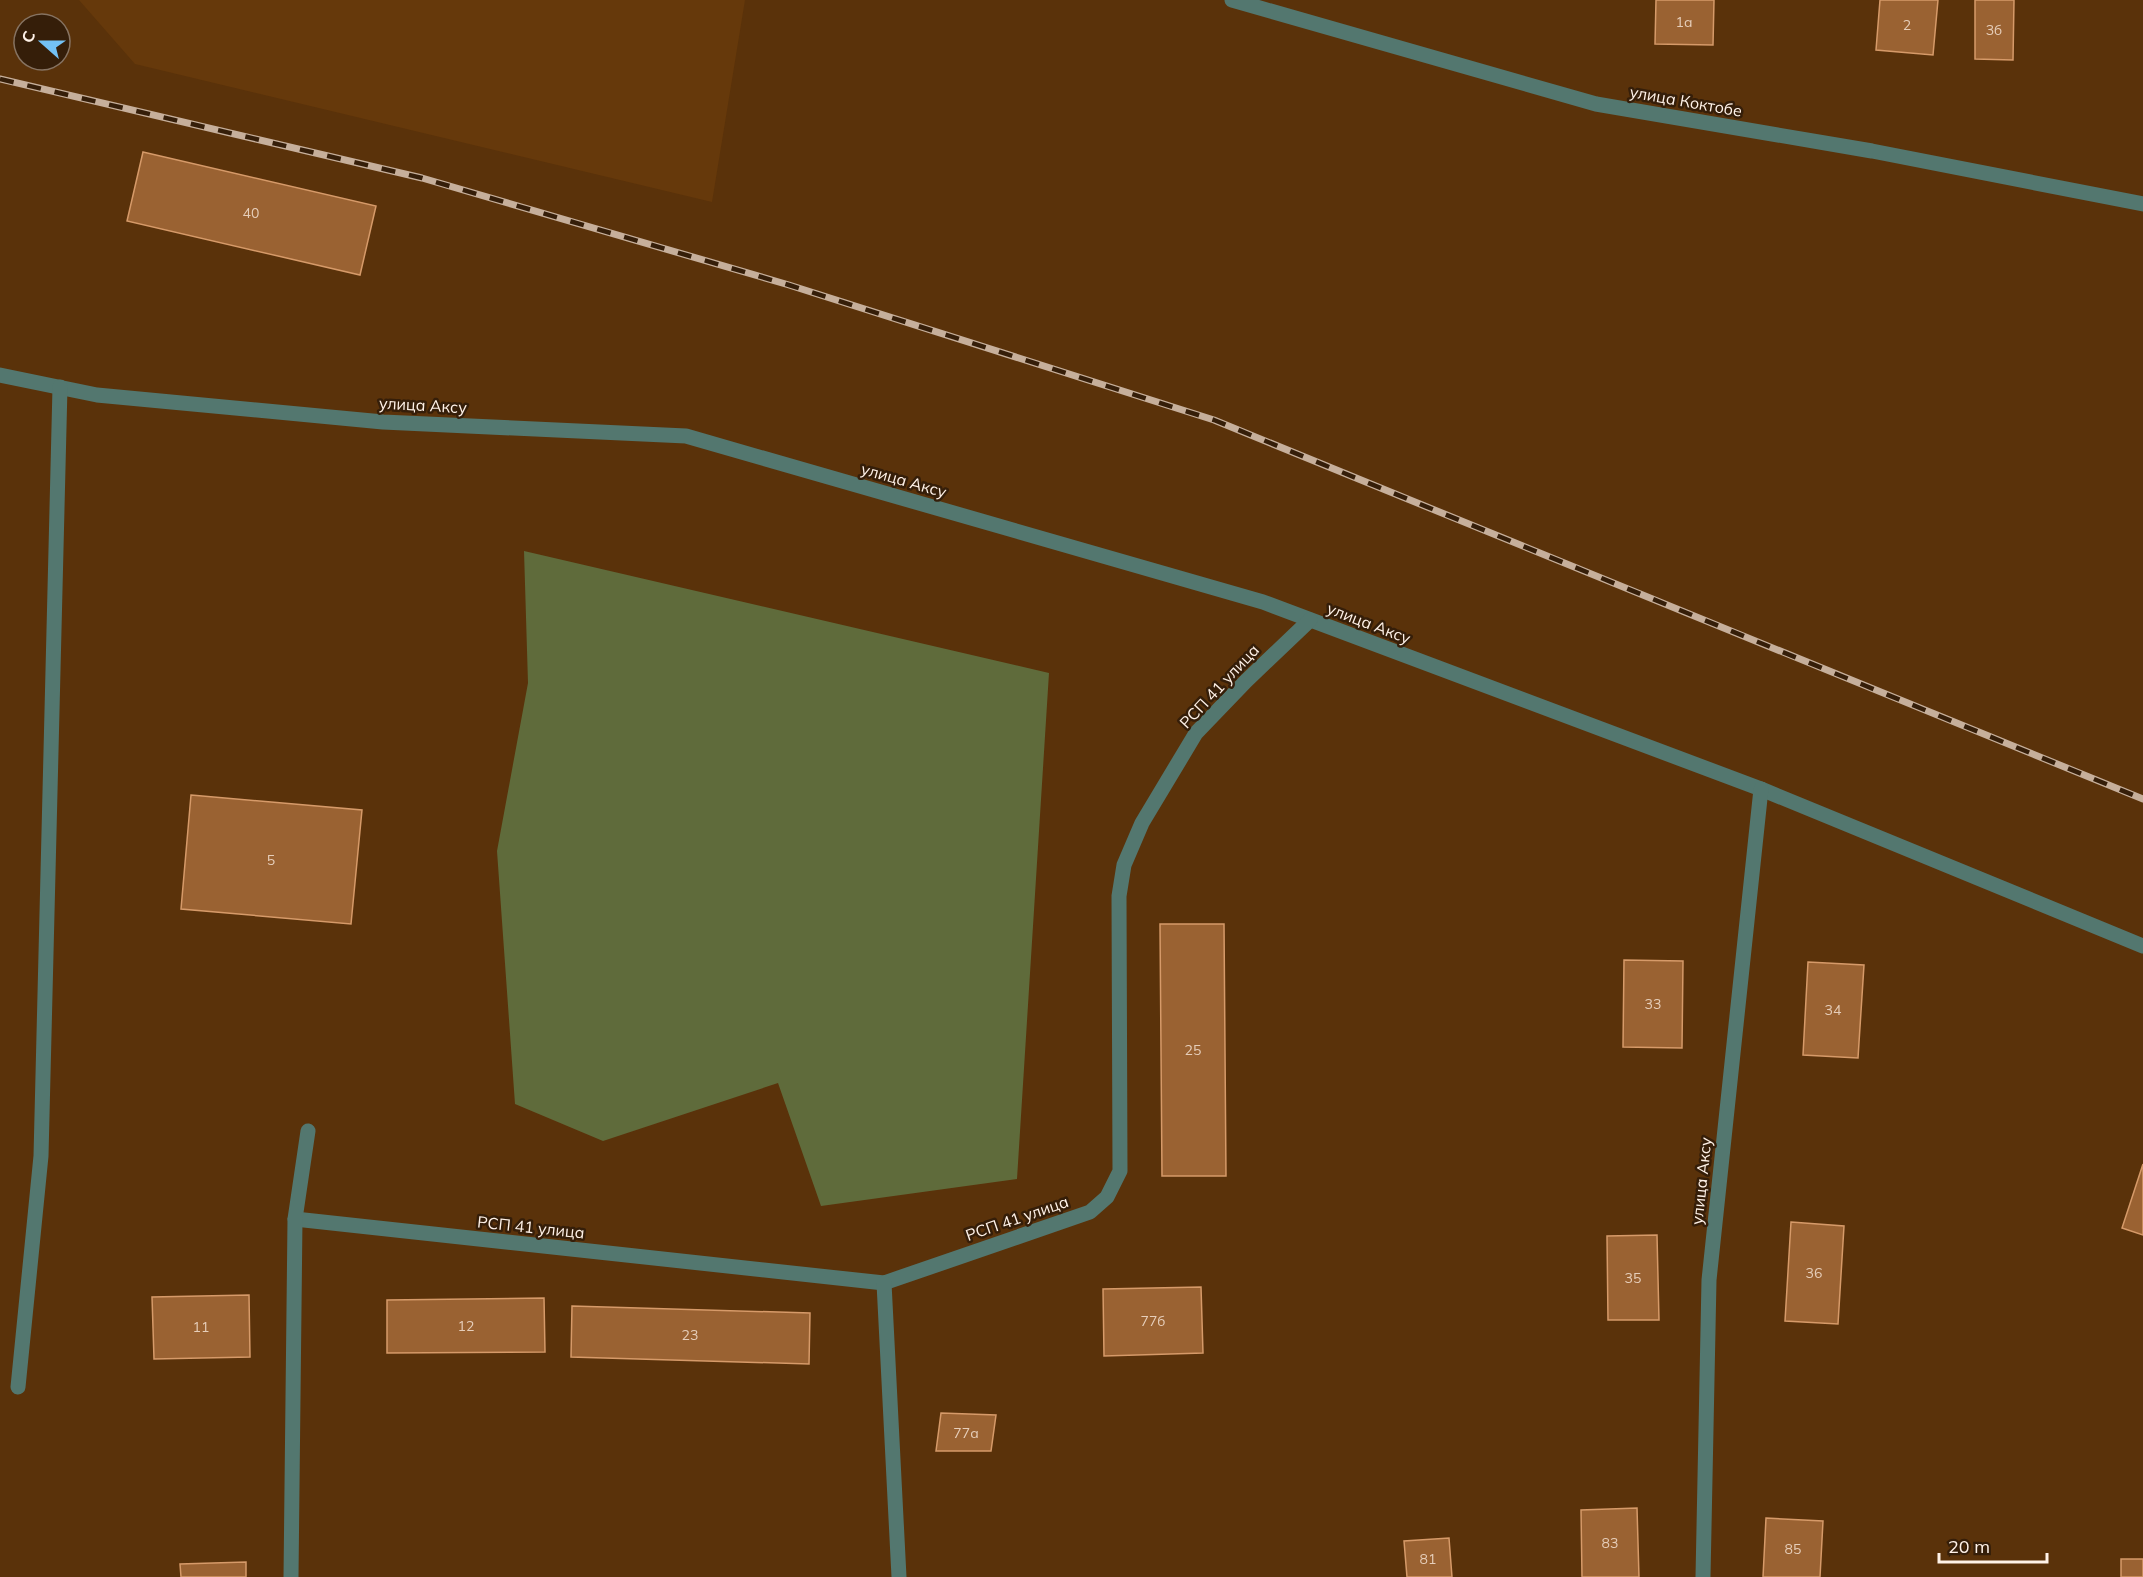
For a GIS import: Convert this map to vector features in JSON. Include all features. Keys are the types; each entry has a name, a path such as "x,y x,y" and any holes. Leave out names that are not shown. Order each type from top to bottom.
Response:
{"street":[{"name":"улица Коктобе","path":"1232,0 1596,104 1872,151 2143,204"},
{"name":"улица Аксу","path":"0,375 97,395 383,422 687,436 1263,602 1761,789 2143,946"},
{"path":"18,1387 41,1156 60,387"},
{"name":"РСП 41 улица","path":"295,1219 884,1283 1090,1212 1107,1197 1120,1172 1119,896 1125,865 1142,823 1196,733 1310,620"},
{"name":"улица Аксу","path":"1702,1577 1709,1280 1761,789"},
{"path":"291,1577 295,1219 308,1131"},
{"path":"884,1283 899,1577"}],"shaded area":[{"path":"79,0 745,0 712,202 135,64"}],"green space":[{"path":"524,551 1049,673 1017,1179 821,1206 778,1083 603,1141 515,1104 497,851 528,683"}],"building":[{"path":"1656,0 1714,0 1713,45 1655,44"},
{"path":"1880,0 1938,0 1933,55 1876,50"},
{"path":"1975,0 2014,0 2013,60 1975,59"},
{"path":"143,152 376,206 360,275 127,221"},
{"path":"191,795 362,810 351,924 181,909"},
{"path":"1160,924 1224,924 1226,1176 1162,1176"},
{"path":"1624,960 1683,961 1682,1048 1623,1047"},
{"path":"1808,962 1864,965 1858,1058 1803,1055"},
{"path":"2143,1164 2143,1235 2122,1228"},
{"path":"1791,1222 1844,1226 1838,1324 1785,1321"},
{"path":"1657,1235 1659,1320 1608,1320 1607,1236"},
{"path":"1201,1287 1203,1353 1104,1356 1103,1289"},
{"path":"249,1295 250,1357 154,1359 152,1297"},
{"path":"544,1298 545,1352 387,1353 387,1300"},
{"path":"572,1306 810,1313 809,1364 571,1357"},
{"path":"941,1413 996,1415 991,1451 936,1451"},
{"path":"1637,1508 1639,1577 1582,1577 1581,1510"},
{"path":"1766,1518 1823,1521 1820,1577 1763,1577"},
{"path":"1449,1538 1452,1577 1407,1577 1404,1541"},
{"path":"2121,1559 2143,1559 2143,1577 2121,1577"},
{"path":"246,1562 246,1577 181,1577 180,1564"}],"railway":[{"path":"0,79 422,178 789,285 1214,420 2143,799"}]}
